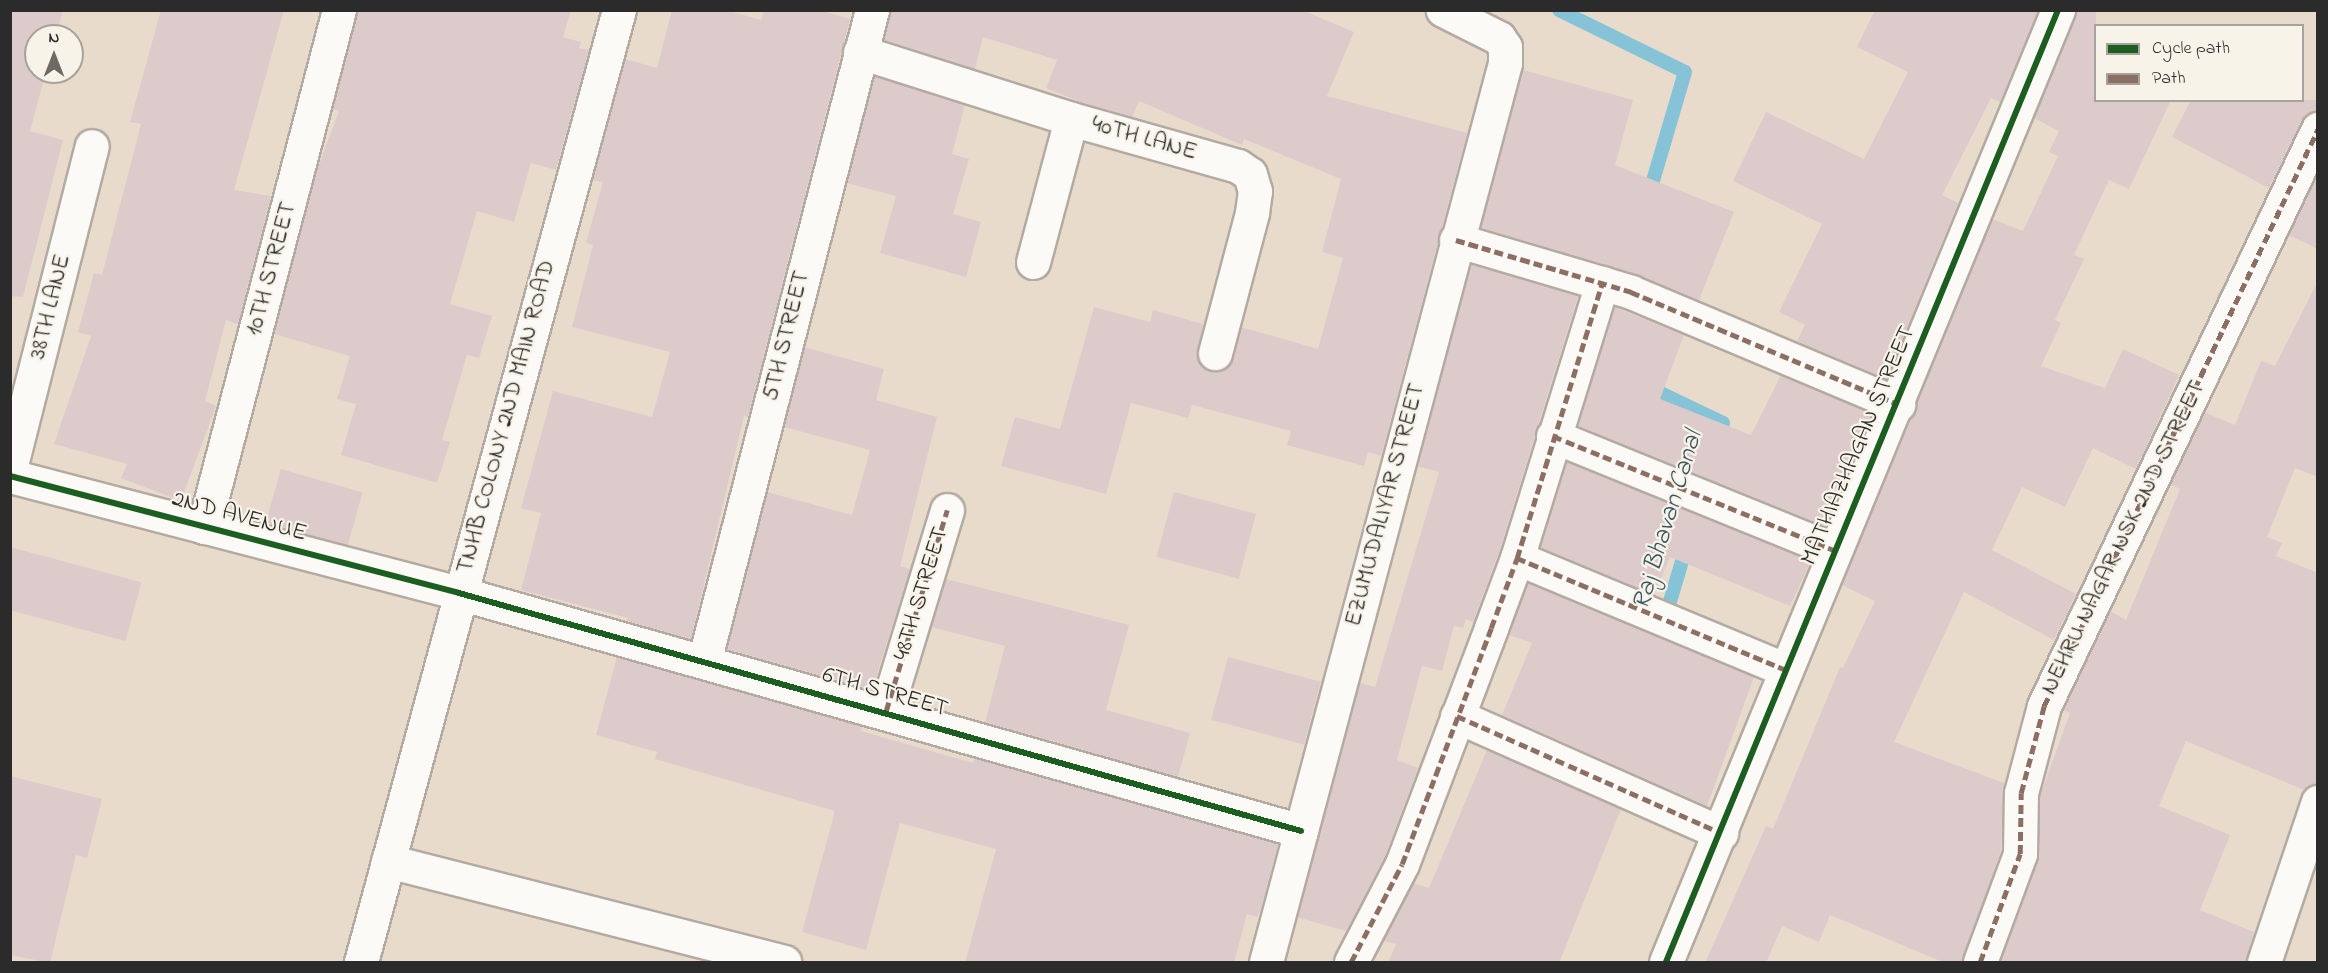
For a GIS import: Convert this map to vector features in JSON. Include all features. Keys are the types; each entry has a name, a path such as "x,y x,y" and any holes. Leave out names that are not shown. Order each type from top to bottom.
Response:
{"street":[{"name":"10TH STREET","path":"204,527 339,10"},
{"name":"TNHB COLONY 2ND MAIN ROAD","path":"361,963 459,592 619,10"},
{"name":"5TH STREET","path":"704,662 872,10"},
{"name":"EZUMUDALIYAR STREET","path":"1266,963 1456,240 1505,63 1505,47 1499,38 1443,10"},
{"name":"MATHIAZHAGAN STREET","path":"1666,963 1721,833 1834,549 1898,404 2058,10"},
{"name":"40TH LANE","path":"860,51 1071,119 1238,166 1250,174 1255,191 1252,213 1215,353"},
{"path":"1034,262 1071,119"},
{"name":"NEHRU NAGAR NSK 2ND STREET","path":"1980,963 2020,854 2021,793 2044,706 2318,129"},
{"name":"38TH LANE","path":"10,469 92,146"},
{"path":"1456,240 1602,283 1898,404"},
{"path":"1352,963 1402,864 1517,558 1602,283"},
{"path":"1553,436 1834,549"},
{"name":"2ND AVENUE","path":"10,476 459,592"},
{"name":"48TH STREET","path":"886,711 947,510"},
{"path":"1517,558 1786,670"},
{"name":"6TH STREET","path":"459,592 886,711 1301,831"},
{"path":"1458,716 1721,833"},
{"path":"2264,963 2318,802"},
{"path":"388,861 784,963"}],"building":[{"path":"10,10 63,10 59,24 24,24 24,84 43,84 30,131 63,140 23,297 10,296"},
{"path":"161,10 284,10 234,190 271,196 238,324 226,320 205,401 216,406 181,501 121,478 127,464 54,444 91,336 78,332 94,273 102,275 141,124 130,122"},
{"path":"357,10 571,10 563,37 581,42 579,48 589,50 556,170 531,163 514,222 477,211 450,304 492,316 479,358 467,355 442,440 450,442 437,483 341,455 356,404 337,399 350,356 274,334 317,170 339,111 333,109"},
{"path":"672,10 725,10 761,20 764,10 820,10 850,19 748,417 744,416 691,639 627,621 628,618 521,590 541,513 521,508 553,391 652,417 670,352 572,327 593,245 586,243 603,182 592,180 625,59 657,68"},
{"path":"890,10 1302,10 1354,32 1327,96 1467,133 1381,456 1368,452 1364,466 1287,445 1291,431 1192,405 1188,418 1131,403 1106,494 1001,466 1015,417 1060,429 1094,307 1150,322 1153,310 1203,324 1197,357 1211,371 1229,366 1241,327 1318,349 1343,258 1322,252 1341,179 1244,139 1242,145 1139,101 1132,117 1083,103 1046,88 1057,60 983,37 975,69 884,40"},
{"path":"1875,10 2038,10 2000,102 1991,98 1942,195 1958,203 1886,379 1797,341 1805,325 1779,312 1822,224 1733,181 1766,112 1864,159 1908,72 1857,47"},
{"path":"2076,10 2096,10 2094,102 2170,102 2129,189 2109,180 2074,255 2084,259 2055,320 2061,323 2041,366 2105,388 2123,349 2179,375 2136,469 2093,448 2065,507 2022,487 1992,550 2076,594 2054,640 1964,592 1894,742 2004,783 2001,850 1962,963 1945,963 1830,915 1819,942 1782,926 1766,963 1705,963 1766,826 1773,829 1840,667 1843,668 1875,601 1842,585 1992,219 2023,231 2058,156 2049,152 2059,131 2034,118"},
{"path":"1523,70 1633,100 1615,165 1734,212 1699,300 1636,274 1481,228"},
{"path":"874,76 965,105 952,154 969,159 953,214 981,222 966,277 880,253 896,196 847,183"},
{"path":"2318,100 2318,110 2301,121 2269,188 2172,137 2190,102"},
{"path":"2318,174 2318,249 2289,235"},
{"path":"1471,264 1578,296 1499,552 1473,622 1466,619 1463,628 1454,626 1442,671 1422,666 1397,760 1418,768 1385,856 1346,931 1297,917 1360,683 1375,687 1439,472 1417,466"},
{"path":"2318,281 2318,477 2295,468 2267,537 2282,543 2276,556 2318,573 2318,784 2304,790 2186,741 2159,806 2230,835 2200,910 2254,932 2246,963 2000,963 2038,860 2040,796 2070,713 2063,710 2110,611 2126,620 2180,489 2170,484 2204,412 2235,425 2261,361 2275,366"},
{"path":"1614,307 1684,335 1660,399 1751,435 1781,375 1872,413 1825,526 1578,426"},
{"path":"804,347 884,369 876,400 937,417 900,566 910,569 872,690 727,649 767,492 852,515 870,450 784,427"},
{"path":"1566,462 1811,561 1790,606 1670,557 1654,595 1540,547"},
{"path":"281,469 363,492 347,546 266,523"},
{"path":"1174,492 1256,514 1239,579 1157,557"},
{"path":"10,547 141,582 126,641 10,610"},
{"path":"946,579 1129,625 1106,710 1190,733 1178,777 985,722 1005,646 931,627"},
{"path":"1528,583 1754,677 1707,806 1502,715 1532,643 1509,635"},
{"path":"617,657 862,726 861,731 973,763 975,758 1278,844 1261,908 1257,917 1247,914 1234,963 965,963 996,849 900,823 866,950 802,932 835,811 655,759 657,752 596,735"},
{"path":"1228,657 1321,682 1304,745 1211,720"},
{"path":"1487,750 1621,809 1559,963 1388,963 1396,944 1383,941 1413,883 1429,888"},
{"path":"10,776 102,799 87,858 76,855 50,963 10,955"}],"waterway":[{"name":"Raj Bhavan Canal","path":"1559,10 1685,72 1648,198"},
{"name":"Raj Bhavan Canal","path":"1646,386 1723,423 1718,441"},
{"name":"Raj Bhavan Canal","path":"1651,653 1663,625 1702,494"}],"marked path":[{"path":"1980,962 2020,854 2021,793 2044,706 2318,129"},
{"path":"1456,240 1631,292 1898,404"},
{"path":"1351,962 1402,864 1517,558 1602,283"},
{"path":"1553,436 1834,550"},
{"path":"886,711 947,510"},
{"path":"1517,558 1786,670"},
{"path":"1457,716 1721,833"}],"cycle path":[{"path":"1666,962 2058,10"},
{"path":"10,476 459,593 1301,831"}]}
